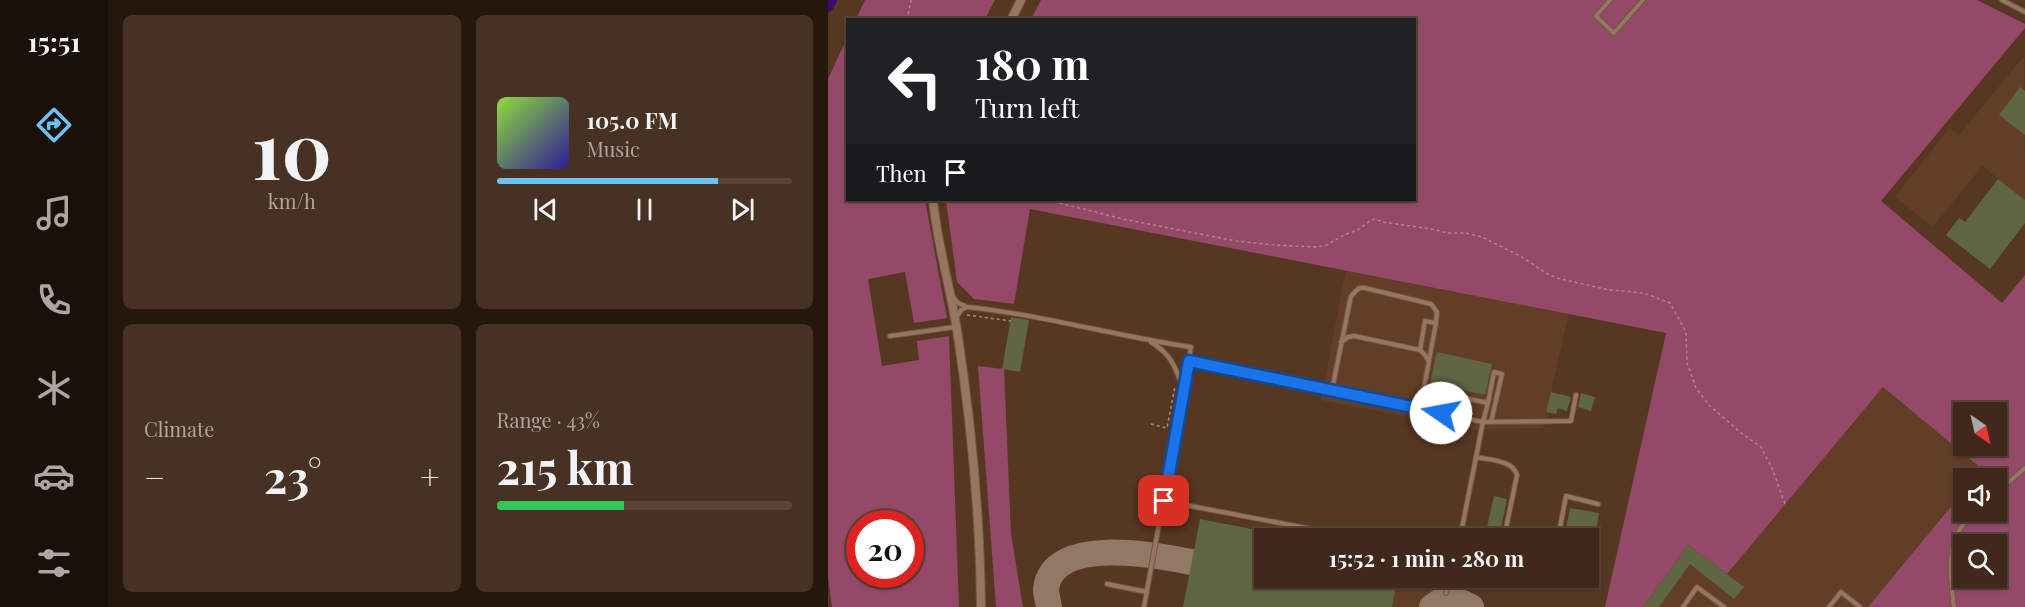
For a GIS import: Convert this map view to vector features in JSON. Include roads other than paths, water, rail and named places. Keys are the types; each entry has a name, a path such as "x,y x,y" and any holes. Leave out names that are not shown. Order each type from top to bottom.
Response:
{"street":[{"path":"1012,18 1021,0"},
{"path":"933,201 957,319 970,415 981,607"}],"lane":[{"path":"1610,0 1596,16 1614,33 1642,0"},
{"path":"2002,0 2025,12"},
{"path":"1332,390 1351,296 1359,288 1365,288 1431,304 1437,312 1420,409"},
{"path":"952,297 967,307 1013,312 1191,347 1144,607"},
{"path":"890,336 957,319 961,310 967,307"},
{"path":"1420,350 1425,321 1436,323"},
{"path":"1341,342 1347,337 1354,336 1420,350 1428,362"},
{"path":"1148,340 1165,351 1175,366 1184,390"},
{"path":"1189,361 1483,422 1570,421 1576,395"},
{"path":"1462,528 1494,372 1502,374 1491,422"},
{"path":"1423,389 1488,403"},
{"path":"1462,417 1466,399"},
{"path":"1476,457 1515,468 1517,475 1506,528"},
{"path":"2007,484 2025,468"},
{"path":"1560,528 1566,496 1598,504"},
{"path":"1164,501 1306,528"},
{"path":"1954,607 1950,555 1966,522"},
{"path":"1107,584 1147,592"},
{"path":"1683,607 1697,587 1724,607"},
{"path":"1446,593 1448,588"},
{"path":"1829,607 1841,592 1860,607"}],"waterway":[{"path":"828,7 832,0"}]}
